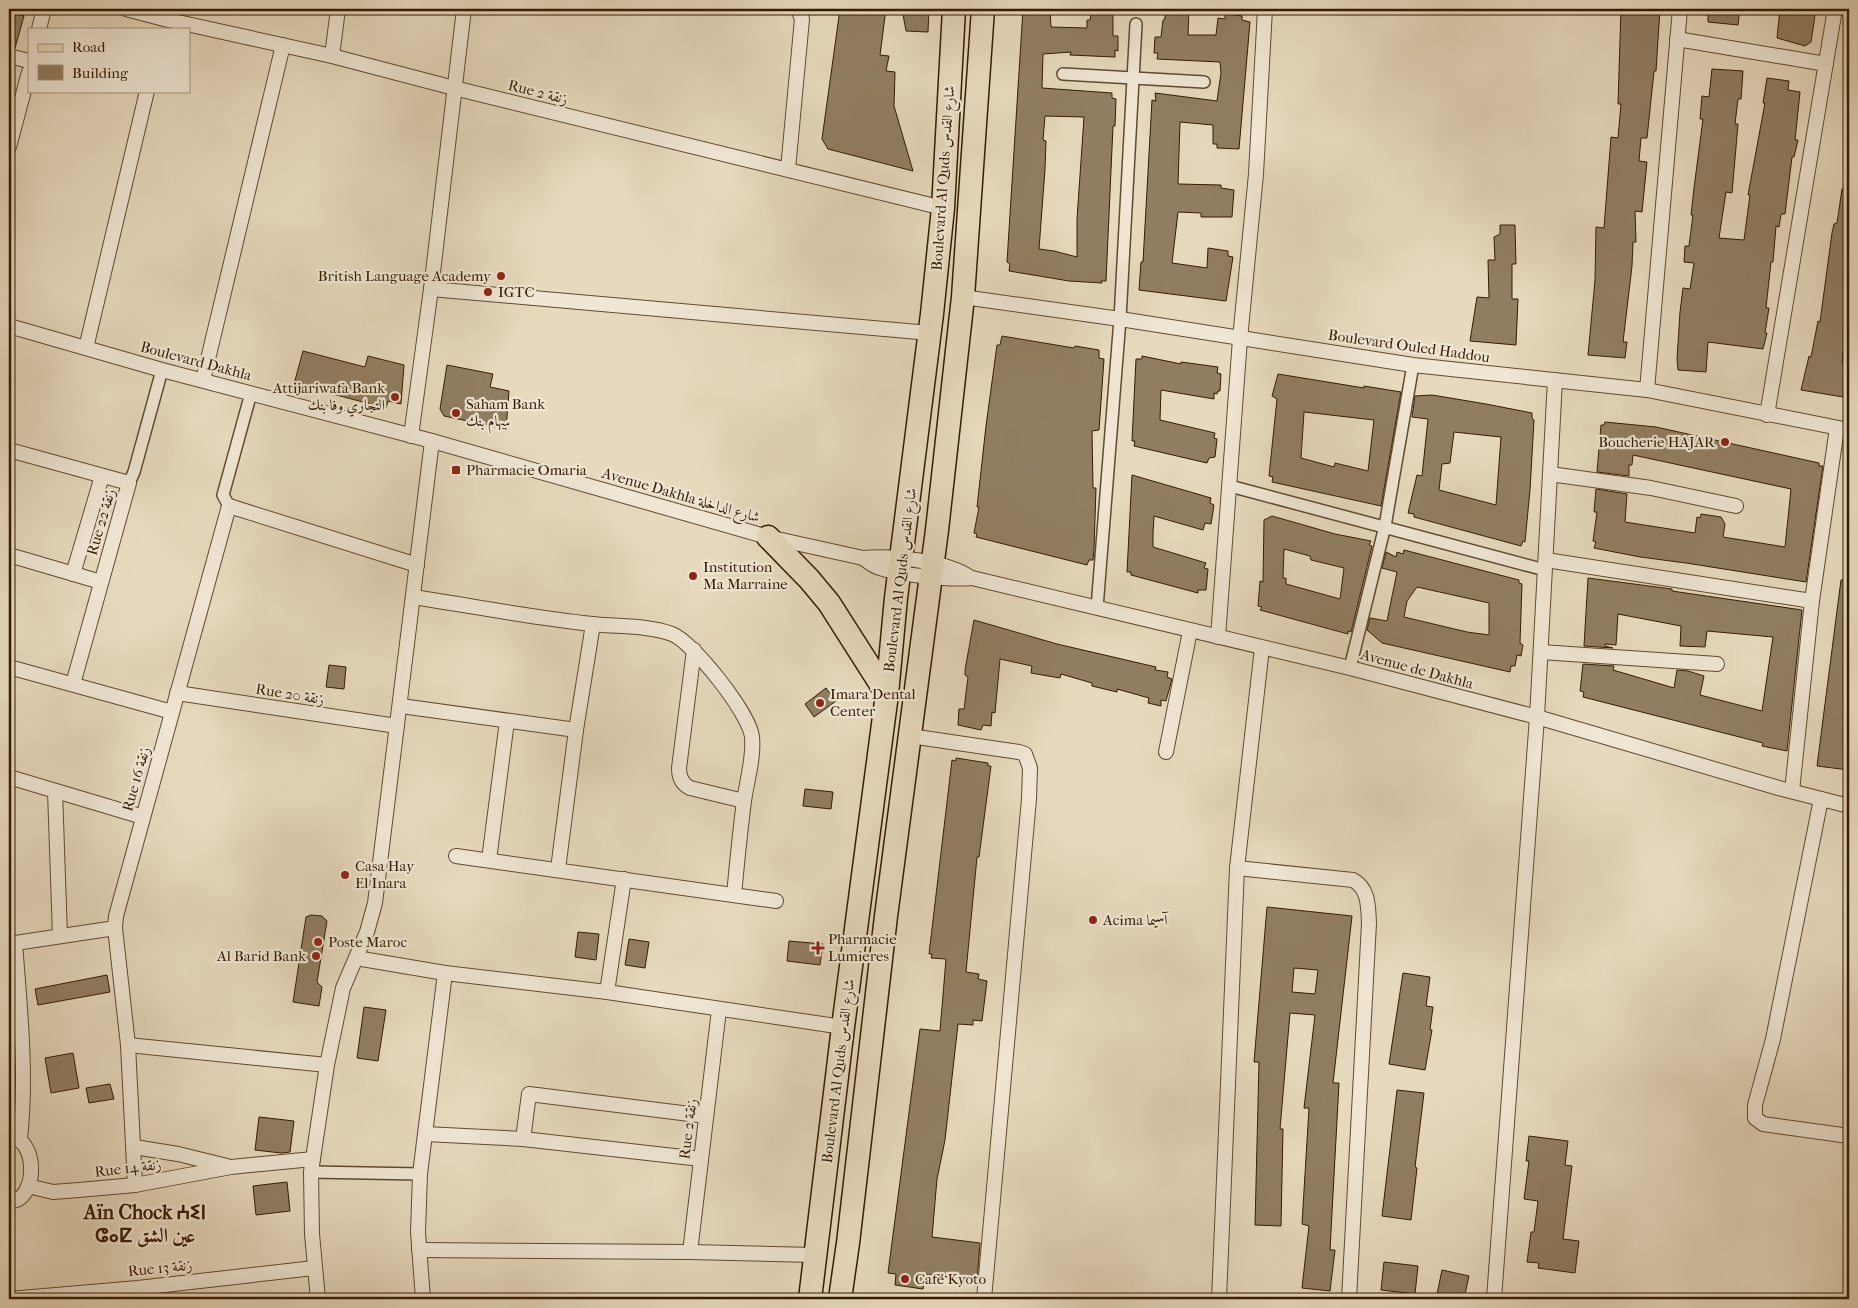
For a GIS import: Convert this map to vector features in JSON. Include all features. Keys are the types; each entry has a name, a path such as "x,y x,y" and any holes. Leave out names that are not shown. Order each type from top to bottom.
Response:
{"main road":[{"name":"Boulevard Al Quds شارع القدس","path":"810,1299 843,1027 887,694 900,565 930,333 943,208 954,9"},
{"name":"Boulevard Al Quds شارع القدس","path":"840,1299 932,570 963,297 983,9"},
{"path":"768,537 809,579 829,603 887,694"}],"street":[{"path":"39,28 44,9"},
{"name":"Rue 2 زنقة","path":"126,9 163,24 186,28"},
{"path":"332,56 338,9"},
{"path":"411,436 431,289 464,9"},
{"path":"788,169 802,19 798,9"},
{"path":"1218,637 1240,339 1256,174 1265,9"},
{"path":"1647,390 1680,9"},
{"path":"1767,414 1835,9"},
{"path":"1097,608 1120,319 1136,24"},
{"name":"Rue 2 زنقة","path":"190,29 283,45 332,56 454,88 943,208"},
{"path":"1677,39 1826,64"},
{"path":"203,380 283,45"},
{"path":"9,56 28,61"},
{"path":"1063,74 1204,82"},
{"path":"9,147 28,76"},
{"path":"86,348 147,92"},
{"path":"431,289 930,333"},
{"name":"Boulevard Ouled Haddou","path":"963,297 1120,319 1413,365 1647,390 1843,429"},
{"name":"Boulevard Dakhla","path":"9,326 162,370 432,441"},
{"path":"1350,668 1386,526 1413,365"},
{"name":"Rue 22 زنقة","path":"73,684 162,370"},
{"path":"1494,1299 1537,717 1555,380"},
{"name":"Rue 16 زنقة","path":"135,1185 128,1045 116,916 230,506 222,495 250,393"},
{"path":"1792,792 1812,601 1843,429"},
{"path":"318,1299 311,1217 312,1166 327,1065 339,1004 343,988 367,932 376,903 432,441"},
{"name":"Avenue Dakhla شارع الداخلة","path":"432,441 768,537 863,558 878,557 900,565"},
{"path":"9,450 129,483"},
{"path":"1550,474 1651,488 1736,506"},
{"name":"Rue 22 زنقة","path":"74,574 102,476"},
{"path":"1230,486 1546,565 1812,601"},
{"path":"230,506 417,565"},
{"path":"9,555 101,582"},
{"name":"Avenue de Dakhla","path":"900,565 932,570 956,570 972,578 1350,668 1537,717 1792,792 1849,806"},
{"path":"413,597 592,624 648,628 671,634 686,642 726,689 742,713 752,734 752,750 744,801 734,895"},
{"path":"558,870 592,624"},
{"path":"1166,752 1190,631"},
{"path":"1219,1299 1238,868 1262,648"},
{"path":"694,650 679,768 680,777 683,783 690,788 744,801"},
{"path":"1541,652 1716,664"},
{"path":"9,667 172,712"},
{"name":"Rue 20 زنقة","path":"177,693 397,726"},
{"path":"400,706 576,730"},
{"path":"489,860 507,721"},
{"path":"910,736 1019,752 1025,754 1030,768 1028,809 984,1299"},
{"path":"9,777 143,817"},
{"path":"55,791 60,936"},
{"path":"1822,799 1773,1039 1755,1106 1756,1118 1763,1124 1849,1136"},
{"path":"456,856 776,901"},
{"path":"1238,868 1353,880 1363,887 1368,903 1369,922 1362,1081 1349,1299"},
{"path":"607,992 624,880"},
{"path":"9,1201 18,1200 22,1197 28,1186 30,1176 28,1149 14,1138 23,1106 15,1037 12,944 116,928"},
{"path":"356,958 445,973 607,992 843,1027"},
{"path":"423,1299 418,1214 420,1174 445,973"},
{"name":"Rue 2 زنقة","path":"690,1252 719,1010"},
{"path":"128,1045 327,1065"},
{"path":"523,1139 529,1094 706,1116"},
{"path":"425,1134 523,1139 701,1158"},
{"name":"Rue 14 زنقة","path":"134,1147 178,1154 231,1167"},
{"path":"312,1166 420,1174"},
{"name":"Rue 14 زنقة","path":"28,1186 59,1192 135,1185 231,1167 312,1166"},
{"path":"419,1250 815,1255"},
{"name":"Rue 13 زنقة","path":"9,1299 138,1288 314,1268"}],"building":[{"path":"840,9 886,9 880,55 889,56 886,71 895,72 894,106 913,171 828,149 822,139"},
{"path":"902,9 929,9 928,32 906,31"},
{"path":"1023,9 1050,9 1051,27 1087,28 1087,20 1090,20 1092,9 1113,9 1113,36 1118,36 1118,51 1115,50 1115,57 1070,55 1071,52 1043,54 1042,88 1112,93 1112,98 1116,99 1115,126 1113,126 1106,281 1101,281 1102,283 1069,281 1009,271 1010,264 1007,262","holes":["1045,116 1084,117 1077,219 1077,257 1039,249 1045,169 1046,141 1043,140"]},
{"path":"1168,9 1189,9 1188,35 1216,35 1218,18 1225,19 1225,13 1242,16 1242,20 1250,22 1239,149 1217,148 1217,144 1213,144 1213,125 1180,122 1178,184 1221,185 1221,188 1234,190 1232,217 1201,217 1201,213 1178,212 1172,263 1207,268 1208,248 1228,251 1228,256 1233,257 1226,301 1139,290 1141,262 1143,262 1152,100 1156,101 1155,93 1217,101 1221,73 1220,62 1157,59 1158,53 1154,53 1155,37 1161,37 1163,20 1166,14 1168,14"},
{"path":"1621,9 1660,9 1656,71 1654,71 1647,138 1641,138 1639,161 1647,162 1642,212 1635,211 1636,242 1633,242 1623,342 1627,342 1625,358 1588,355 1595,280 1596,227 1604,228 1611,137 1618,138 1621,104 1618,104"},
{"path":"1708,9 1740,9 1738,25 1708,22"},
{"path":"1780,9 1816,9 1811,42 1805,46 1777,38"},
{"path":"9,12 24,16 15,48 9,47"},
{"path":"1712,69 1743,71 1741,99 1738,99 1735,124 1738,124 1732,193 1726,192 1719,238 1744,240 1750,195 1748,195 1765,103 1763,103 1767,78 1789,81 1788,90 1800,92 1795,140 1798,140 1794,157 1792,157 1785,214 1781,214 1779,227 1776,226 1766,308 1769,308 1765,333 1767,333 1763,349 1708,342 1706,372 1678,370 1677,359 1683,288 1690,289 1694,263 1684,262 1685,246 1689,246 1693,215 1691,215 1703,119 1700,119 1702,96 1709,97"},
{"path":"1842,189 1849,189 1849,335 1845,334 1842,363 1849,365 1849,398 1801,390 1809,356 1811,357 1818,321 1820,322 1832,233 1834,224 1837,223"},
{"path":"1500,225 1515,225 1516,264 1512,264 1512,299 1518,299 1516,345 1470,341 1477,297 1489,298 1488,260 1495,260 1494,237 1500,234"},
{"path":"1002,336 1074,348 1075,346 1099,350 1099,358 1104,359 1099,430 1092,431 1093,488 1096,488 1094,549 1093,560 1089,560 1087,565 976,537 977,534 974,533 979,507 977,507 997,345 1000,345"},
{"path":"303,351 365,367 368,356 404,365 401,404 388,401 386,408 294,384"},
{"path":"1142,356 1181,364 1181,362 1218,367 1217,373 1221,374 1220,391 1217,394 1214,393 1214,399 1161,390 1160,420 1215,433 1214,438 1217,439 1215,457 1209,458 1207,463 1134,446 1135,441 1132,441 1136,359 1142,359"},
{"path":"447,365 493,374 490,387 509,391 506,429 444,416 440,409"},
{"path":"1278,374 1401,392 1381,506 1272,482 1273,477 1269,476 1277,399 1272,396","holes":["1304,412 1374,420 1368,471 1335,463 1334,467 1301,458"]},
{"path":"1432,395 1532,413 1534,420 1530,490 1525,542 1523,541 1521,546 1414,517 1414,514 1408,513 1417,475 1422,476 1428,419 1412,417 1415,396","holes":["1454,432 1501,437 1496,505 1439,490 1442,464 1450,463"]},
{"path":"1605,422 1656,427 1819,463 1819,466 1823,466 1806,582 1640,557 1594,548 1596,542 1593,541 1597,512 1594,512 1596,489 1627,494 1625,522 1695,533 1697,517 1700,518 1701,514 1721,517 1725,524 1723,537 1785,547 1791,489 1633,455 1632,465 1629,465 1629,476 1597,472 1601,425 1604,425"},
{"path":"1132,475 1211,498 1210,503 1214,505 1211,524 1205,523 1203,530 1154,516 1153,533 1153,547 1206,563 1204,568 1208,569 1206,590 1198,590 1198,593 1131,575 1131,572 1127,572"},
{"path":"1272,516 1335,534 1371,541 1369,545 1372,546 1351,632 1348,631 1348,634 1260,610 1262,607 1258,606 1260,581 1263,582 1264,520","holes":["1284,549 1310,556 1311,560 1344,568 1340,599 1286,584 1286,578 1283,578"]},
{"path":"1404,550 1519,580 1519,583 1522,584 1520,643 1523,645 1521,656 1517,655 1515,666 1511,666 1510,672 1382,643 1367,630 1370,618 1387,621 1397,572 1382,568 1386,552 1396,557 1397,552 1403,554","holes":["1417,587 1489,603 1489,635 1467,632 1404,617 1407,601"]},
{"path":"1588,578 1672,589 1672,591 1802,610 1787,751 1762,746 1763,743 1583,697 1584,692 1580,691 1583,664 1614,666 1613,670 1674,688 1677,670 1704,676 1700,695 1762,711 1773,637 1707,631 1705,647 1680,646 1681,626 1618,614 1616,645 1605,644 1605,646 1613,648 1584,646"},
{"path":"1841,580 1849,580 1849,770 1817,766"},
{"path":"974,620 1057,644 1156,667 1155,670 1168,672 1167,677 1172,679 1166,701 1161,700 1161,706 1148,703 1149,698 1117,689 1117,692 1092,686 1092,683 1061,674 1060,678 1031,673 1032,666 1000,659 995,713 992,712 991,726 983,725 981,730 958,725 959,709 964,709 968,677 965,675 965,670"},
{"path":"329,665 346,667 344,689 326,687"},
{"name":"Imara Dental Center","path":"826,688 836,701 814,717 805,704"},
{"path":"956,758 988,763 988,766 991,766 979,857 977,857 966,972 979,974 978,979 987,981 982,1021 973,1020 973,1025 958,1024 945,1140 937,1179 932,1237 980,1243 977,1281 925,1274 923,1289 895,1285 896,1274 888,1273 920,1029 940,1031 946,959 931,958 932,954 929,954 952,760 956,761"},
{"path":"805,789 833,792 831,809 803,806"},
{"path":"1267,907 1352,916 1333,1083 1339,1083 1330,1250 1335,1250 1330,1291 1302,1288 1309,1226 1302,1224 1309,1108 1304,1108 1315,1015 1290,1013 1280,1129 1283,1129 1281,1226 1255,1225 1259,1062 1254,1062","holes":["1294,968 1318,970 1315,994 1292,992"]},
{"path":"311,915 322,916 327,921 317,982 322,987 319,1006 293,1002 306,917"},
{"path":"578,932 599,934 596,960 575,957"},
{"path":"629,939 649,942 645,968 625,965"},
{"path":"789,941 823,944 820,965 787,961"},
{"path":"1403,973 1430,977 1426,1006 1433,1007 1430,1030 1432,1030 1425,1070 1389,1064"},
{"path":"107,975 110,992 38,1005 35,989"},
{"path":"364,1007 386,1010 378,1061 357,1058"},
{"path":"73,1053 79,1088 51,1093 45,1058"},
{"path":"110,1084 114,1099 89,1103 86,1088"},
{"path":"1397,1090 1424,1093 1411,1220 1382,1216"},
{"path":"259,1117 294,1121 290,1152 281,1153 255,1150"},
{"path":"1529,1136 1568,1141 1565,1165 1572,1166 1563,1239 1579,1241 1575,1273 1538,1268 1539,1263 1527,1262 1531,1232 1534,1232 1538,1201 1524,1199 1529,1161 1526,1161"},
{"path":"287,1182 290,1211 256,1215 253,1186"},
{"path":"1384,1262 1418,1266 1415,1294 1381,1290"},
{"path":"1442,1270 1469,1276 1464,1299 1436,1299"}],"place":[{"name":"British Language Academy","path":"501,276"},
{"name":"IGTC","path":"488,292"},
{"name":"Attijariwafa Bank التجاري وفا بنك","path":"395,397"},
{"name":"Saham Bank سهام بنك","path":"456,413"},
{"name":"Boucherie HAJAR","path":"1725,442"},
{"name":"Pharmacie Omaria","path":"456,470"},
{"name":"Institution Ma Marraine","path":"693,576"},
{"name":"Imara Dental Center","path":"820,703"},
{"name":"Casa Hay El Inara","path":"345,875"},
{"name":"Acima آسيما","path":"1093,920"},
{"name":"Poste Maroc","path":"318,942"},
{"name":"Pharmacie Lumieres","path":"818,948"},
{"name":"Al Barid Bank","path":"316,956"},
{"name":"Café Kyoto","path":"905,1279"}],"district":[{"name":"Aïn Chock ⵄⵉⵏ ⵛⴰⵇ عين الشق","path":"145,1224"}]}
